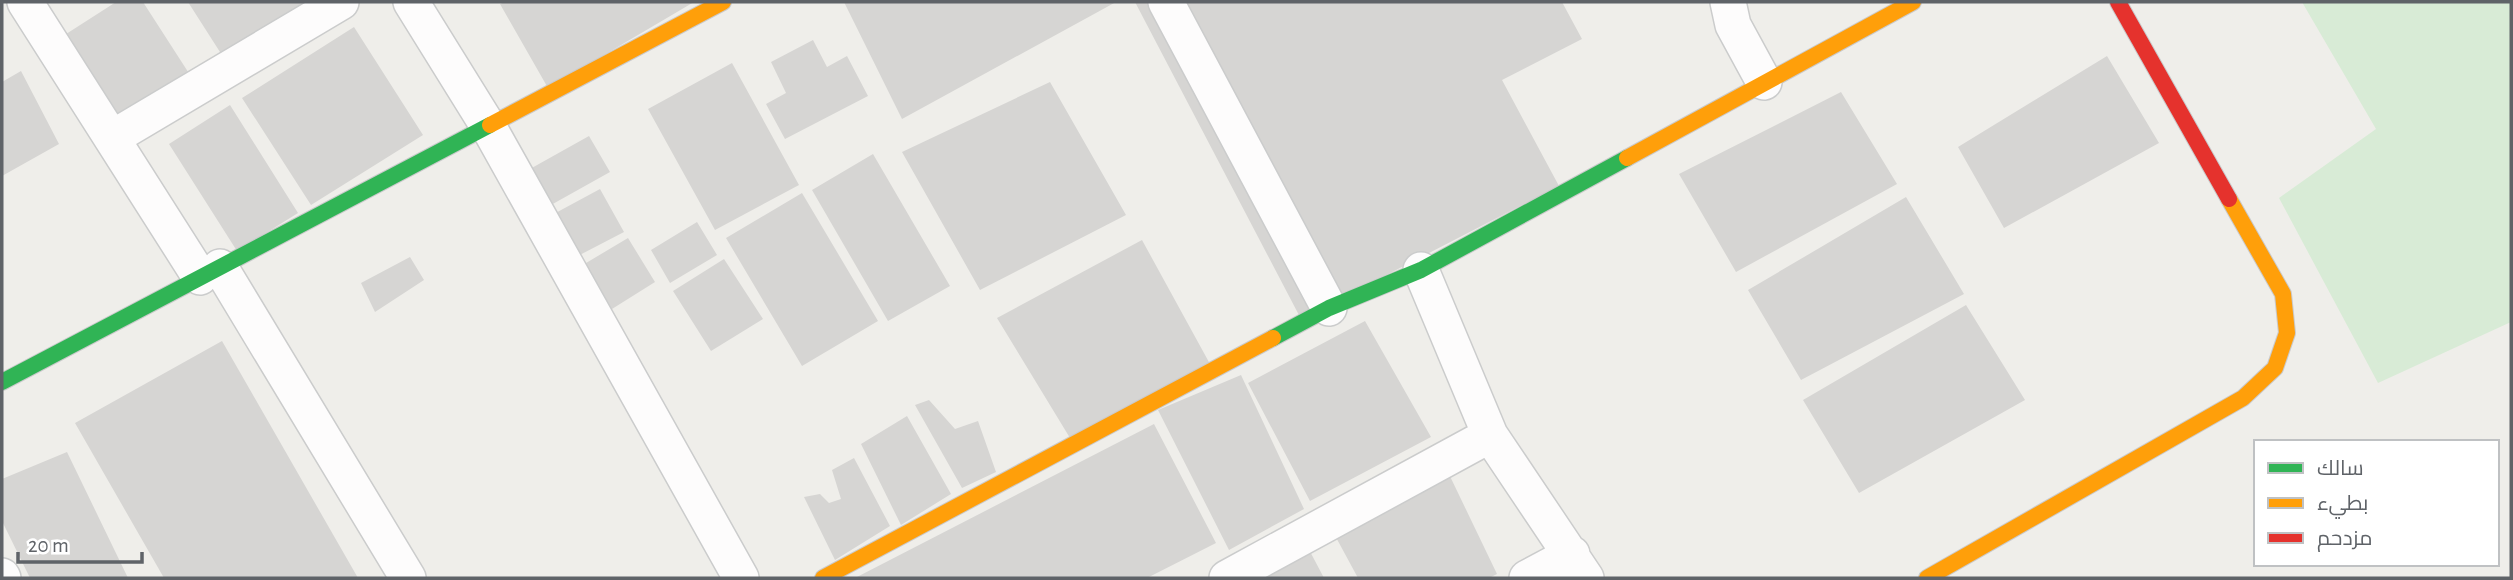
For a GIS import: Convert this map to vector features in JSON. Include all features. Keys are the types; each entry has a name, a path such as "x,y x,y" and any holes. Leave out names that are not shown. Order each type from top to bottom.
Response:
{"street":[{"path":"25,2 112,138 210,272 408,578"},
{"path":"112,138 341,2"},
{"path":"411,2 488,126 741,578"},
{"path":"2,382 723,2"},
{"path":"1166,2 1329,308"},
{"path":"1728,2 1733,25 1764,82"},
{"path":"834,576 1329,308 1421,270 1913,2"},
{"path":"1927,578 2243,398 2275,368 2287,333 2283,295 2118,2"},
{"path":"1421,270 1490,435 1579,566 1527,578"},
{"path":"1227,578 1490,435"}],"green space":[{"path":"2302,2 2511,2 2511,322 2378,383 2279,198 2376,129"}],"building":[{"path":"116,2 143,2 192,78 120,123 63,36"},
{"path":"188,2 325,2 227,63"},
{"path":"694,2 548,88 500,4"},
{"path":"844,2 1116,2 902,119"},
{"path":"1135,2 1562,2 1582,39 1502,80 1559,186 1301,319"},
{"path":"354,27 423,135 311,205 242,98"},
{"path":"813,40 827,67 847,56 868,96 785,139 766,104 786,93 771,62"},
{"path":"2107,56 2159,143 2004,228 1958,147"},
{"path":"732,63 799,185 715,230 648,109"},
{"path":"21,71 59,144 2,176 2,82"},
{"path":"1050,82 1126,215 980,290 902,152"},
{"path":"1841,92 1897,184 1736,272 1679,174"},
{"path":"230,105 298,213 237,251 169,144"},
{"path":"589,136 610,172 542,210 521,174"},
{"path":"873,154 950,286 888,321 812,190"},
{"path":"600,189 624,232 572,259 550,216"},
{"path":"802,193 878,321 802,366 726,238"},
{"path":"1906,197 1964,294 1801,380 1748,290"},
{"path":"697,222 717,255 670,283 651,250"},
{"path":"628,238 655,282 604,314 576,269"},
{"path":"1142,240 1210,364 1070,438 997,318"},
{"path":"410,257 424,280 375,312 361,283"},
{"path":"724,259 763,319 711,351 673,291"},
{"path":"1966,305 2025,400 1859,493 1803,400"},
{"path":"1365,321 1431,437 1310,501 1248,383"},
{"path":"222,341 358,578 164,578 75,423"},
{"path":"1241,375 1304,509 1229,550 1158,410"},
{"path":"929,400 955,429 978,421 996,472 962,488 915,405"},
{"path":"907,416 951,494 901,525 861,444"},
{"path":"1154,424 1216,543 1147,578 855,578"},
{"path":"67,452 128,578 30,578 2,521 2,479"},
{"path":"854,458 890,526 835,560 804,497 820,494 829,503 841,499 832,470"},
{"path":"1447,470 1497,574 1489,578 1358,578 1332,530"},
{"path":"1305,542 1324,578 1245,578"}],"traffic: fast":[{"path":"2,382 490,125"},
{"path":"1273,338 1329,308 1421,270 1627,158"}],"traffic: slow":[{"path":"490,125 723,2"},
{"path":"1627,158 1913,2"},
{"path":"1927,578 2243,398 2275,368 2287,333 2283,294 2229,199"},
{"path":"823,578 1273,338"}],"traffic: jam":[{"path":"2118,2 2229,199"}]}
